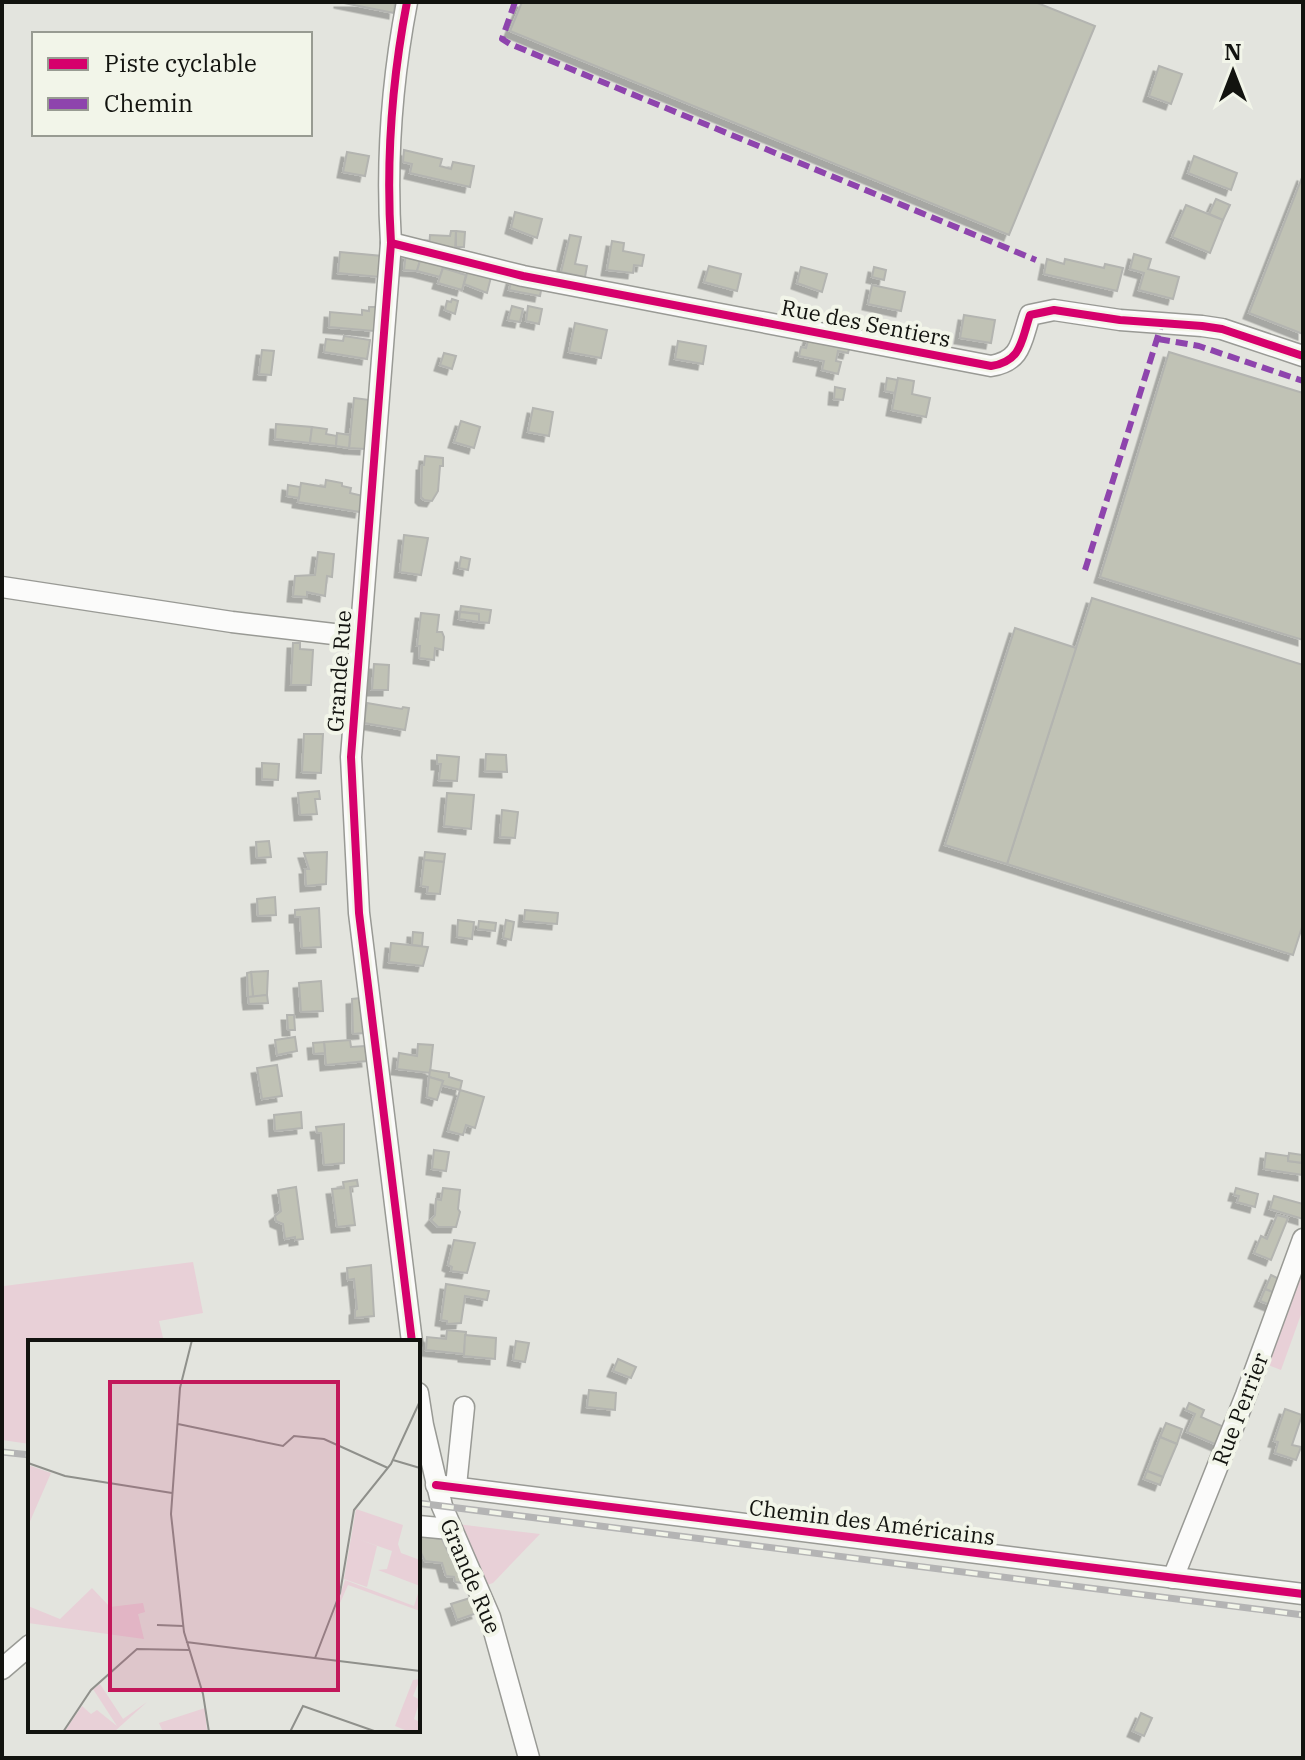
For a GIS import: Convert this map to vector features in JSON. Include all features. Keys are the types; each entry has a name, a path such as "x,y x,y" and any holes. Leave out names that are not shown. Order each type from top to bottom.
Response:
{"street":[{"name":"Grande Rue","path":"407,2 400,36 393,127 388,201 391,243 351,757 359,913 412,1340"},
{"name":"Rue des Sentiers","path":"391,243 523,276 991,366 1004,364 1016,355 1030,315 1054,310 1120,320 1222,329 1303,356"},
{"path":"2,587 232,622 359,637"},
{"name":"Rue Perrier","path":"1173,1578 1246,1395 1303,1239"},
{"name":"Grande Rue","path":"420,1400 446,1486 450,1529 490,1617 529,1758"},
{"path":"446,1486 464,1407"},
{"name":"Chemin des Américains","path":"446,1486 1303,1594"},
{"path":"420,1526 450,1529"},
{"path":"2,1669 28,1647"}],"shaded area":[{"path":"1303,1261 1303,1309 1281,1370 1268,1365"},
{"path":"193,1262 203,1313 159,1321 164,1340 28,1340 28,1444 2,1440 2,1284"},
{"path":"457,1524 540,1534 493,1583 484,1586"}],"building":[{"path":"339,2 395,2 394,13"},
{"path":"522,2 1035,2 1095,26 1009,235 510,31"},
{"path":"1159,66 1182,74 1171,104 1149,96"},
{"path":"404,150 442,159 440,166 451,169 453,162 474,166 470,187 410,173 412,164 403,162"},
{"path":"347,152 369,156 365,176 343,172"},
{"path":"1194,156 1237,173 1231,190 1188,173"},
{"path":"1303,175 1303,334 1249,313"},
{"path":"1216,199 1230,205 1223,220 1209,214"},
{"path":"1186,205 1223,220 1210,253 1172,237"},
{"path":"515,212 542,219 537,238 511,228"},
{"path":"451,231 456,231 455,250 429,249 430,235 450,236"},
{"path":"456,231 465,232 464,247 456,247"},
{"path":"570,235 581,237 575,264 587,266 585,277 561,272"},
{"path":"612,241 624,243 623,251 644,255 642,266 634,265 633,273 607,270"},
{"path":"340,252 382,256 380,277 338,273"},
{"path":"406,253 421,257 417,271 404,270"},
{"path":"1134,254 1151,259 1148,269 1179,277 1173,299 1139,290 1144,273 1130,269"},
{"path":"421,257 444,264 440,277 417,271"},
{"path":"1047,259 1064,264 1065,259 1104,268 1105,264 1123,268 1117,291 1044,274"},
{"path":"709,266 741,274 737,291 704,282"},
{"path":"801,267 827,274 822,292 797,283"},
{"path":"874,267 886,270 884,280 872,277"},
{"path":"443,268 466,275 462,290 438,283"},
{"path":"468,270 491,277 487,293 464,284"},
{"path":"512,279 542,285 540,296 509,290"},
{"path":"872,285 905,292 901,311 868,304"},
{"path":"452,299 458,301 455,314 445,310 447,301 451,302"},
{"path":"512,306 523,309 520,322 508,320"},
{"path":"528,306 542,309 539,324 526,321"},
{"path":"369,307 377,307 374,331 329,327 330,312 362,315 362,310 369,311"},
{"path":"964,315 995,320 991,343 960,338"},
{"path":"575,323 607,330 601,358 569,352"},
{"path":"344,336 370,340 367,359 324,352 326,339 343,341"},
{"path":"809,337 850,345 848,353 838,351 836,361 841,362 838,374 822,370 824,361 799,356 801,347 806,348"},
{"path":"678,341 706,346 703,364 675,359"},
{"path":"262,350 274,351 271,375 259,374"},
{"path":"1169,352 1303,393 1303,640 1100,577"},
{"path":"444,353 456,356 452,369 440,365"},
{"path":"887,378 898,380 895,393 885,391"},
{"path":"898,378 914,381 912,394 930,398 926,417 892,410"},
{"path":"835,387 845,389 843,400 834,399"},
{"path":"354,398 370,400 365,449 349,448"},
{"path":"533,408 553,412 549,436 528,432"},
{"path":"461,421 480,427 474,448 454,442"},
{"path":"276,424 312,427 310,443 275,439"},
{"path":"312,427 327,429 326,434 337,436 336,446 310,443"},
{"path":"337,433 350,435 349,448 336,446"},
{"path":"425,456 443,458 438,491 432,501 421,497"},
{"path":"326,480 342,483 342,486 351,488 350,493 363,496 360,512 298,502 301,483 325,487"},
{"path":"288,485 300,487 299,498 287,496"},
{"path":"404,535 428,538 421,575 400,572"},
{"path":"318,552 334,554 332,577 327,576 325,596 307,592 307,597 293,596 295,576 315,575"},
{"path":"461,557 470,559 468,570 459,568"},
{"path":"1092,598 1303,665 1303,924 1293,955 1007,864"},
{"path":"461,606 491,610 489,623 479,622 479,614 460,612"},
{"path":"460,612 479,614 479,622 459,619"},
{"path":"421,613 439,615 437,632 442,632 444,637 443,650 435,648 434,660 419,658 420,646 417,646"},
{"path":"1015,628 1076,648 1007,864 945,845"},
{"path":"293,643 300,643 300,649 313,650 311,685 291,685"},
{"path":"374,664 389,665 388,690 372,690"},
{"path":"367,703 409,708 405,730 364,723"},
{"path":"304,734 323,734 321,773 302,772"},
{"path":"486,754 506,755 507,772 485,771"},
{"path":"437,755 459,757 457,781 439,780 441,764 437,764"},
{"path":"262,763 279,764 278,780 262,779"},
{"path":"319,791 320,799 315,799 317,814 300,815 298,793"},
{"path":"447,793 474,795 471,829 444,826"},
{"path":"502,810 518,812 515,838 500,837"},
{"path":"269,841 271,857 257,858 256,842"},
{"path":"327,852 326,884 306,886 305,869 309,869 304,853"},
{"path":"425,852 445,854 444,862 424,860"},
{"path":"424,860 444,862 440,894 427,893 428,887 421,886"},
{"path":"275,897 276,915 258,916 257,899"},
{"path":"319,908 321,947 302,948 300,917 295,917 295,910"},
{"path":"525,910 558,913 557,924 524,921"},
{"path":"458,920 474,922 472,939 457,937"},
{"path":"506,920 514,922 511,940 503,938"},
{"path":"479,921 496,923 495,931 478,929"},
{"path":"413,932 423,933 422,946 412,945"},
{"path":"391,943 428,947 423,966 389,962"},
{"path":"268,971 267,995 253,997 251,972"},
{"path":"251,972 253,997 248,997 247,973"},
{"path":"321,981 323,1011 301,1012 299,983"},
{"path":"267,995 268,1003 249,1004 248,997"},
{"path":"360,998 364,1033 353,1034 352,999"},
{"path":"287,1015 294,1015 295,1030 288,1030"},
{"path":"295,1037 297,1051 277,1055 275,1040"},
{"path":"350,1040 351,1047 365,1046 367,1061 326,1065 324,1042"},
{"path":"324,1042 325,1053 314,1054 313,1043"},
{"path":"418,1044 433,1045 430,1073 397,1069 399,1053 417,1056"},
{"path":"277,1065 282,1096 262,1099 257,1068"},
{"path":"430,1070 449,1073 449,1077 462,1081 460,1090 441,1085 443,1081 429,1077"},
{"path":"429,1077 443,1081 437,1100 427,1097"},
{"path":"460,1090 484,1097 475,1128 466,1125 463,1135 448,1131"},
{"path":"301,1112 302,1128 275,1131 274,1115"},
{"path":"344,1124 344,1163 324,1165 321,1133 317,1133 316,1127"},
{"path":"434,1150 449,1152 446,1171 432,1169"},
{"path":"1266,1153 1288,1156 1288,1161 1303,1163 1303,1175 1264,1169"},
{"path":"1289,1153 1303,1155 1303,1163 1288,1161"},
{"path":"357,1180 358,1186 350,1187 355,1225 337,1227 332,1189 344,1188 343,1182"},
{"path":"296,1187 303,1239 285,1239 283,1224 276,1221 275,1216 281,1211 278,1190"},
{"path":"443,1188 460,1190 456,1227 438,1227 431,1220 435,1215 436,1199 441,1200"},
{"path":"1236,1188 1258,1194 1255,1207 1237,1202 1239,1196 1234,1195"},
{"path":"1274,1196 1303,1204 1303,1219 1270,1209"},
{"path":"1277,1215 1288,1218 1271,1260 1254,1253 1261,1236 1267,1239"},
{"path":"454,1240 475,1243 467,1273 451,1271 452,1267 448,1265"},
{"path":"371,1265 374,1316 355,1318 354,1279 348,1280 347,1268"},
{"path":"1271,1275 1281,1280 1275,1293 1265,1289"},
{"path":"446,1284 489,1291 487,1300 465,1296 461,1323 447,1324 447,1321 441,1320"},
{"path":"1265,1289 1275,1293 1270,1305 1260,1301"},
{"path":"447,1330 466,1332 464,1354 426,1350 427,1337 446,1339"},
{"path":"465,1335 496,1338 495,1359 464,1356"},
{"path":"516,1341 529,1343 525,1362 513,1360"},
{"path":"618,1359 636,1367 631,1378 613,1371"},
{"path":"589,1390 616,1393 615,1410 587,1407"},
{"path":"1189,1403 1204,1410 1201,1417 1224,1427 1217,1445 1187,1432 1195,1414 1186,1410"},
{"path":"1285,1409 1302,1415 1292,1445 1301,1447 1296,1460 1275,1453 1278,1442 1274,1441"},
{"path":"1166,1423 1182,1429 1177,1444 1160,1437"},
{"path":"1160,1437 1177,1444 1163,1477 1147,1471"},
{"path":"1147,1471 1163,1477 1160,1485 1144,1479"},
{"path":"420,1536 442,1539 463,1583 446,1576 442,1563 425,1561 420,1551"},
{"path":"470,1598 477,1613 457,1620 451,1604"},
{"path":"1141,1713 1152,1718 1144,1736 1133,1731"}],"railway":[{"path":"2,1452 28,1455"},
{"path":"420,1503 1303,1615"}],"marked path":[{"path":"515,2 502,39 510,44 1036,260"},
{"path":"1085,570 1162,323"},
{"path":"1158,339 1199,346 1303,381"}],"cycle path":[{"path":"407,2 397,61 392,122 389,183 391,243 351,757 359,913 412,1340"},
{"path":"391,243 523,276 991,366 1015,355 1030,315 1054,310 1120,320 1222,329 1303,356"},
{"path":"436,1485 1303,1594"}]}
